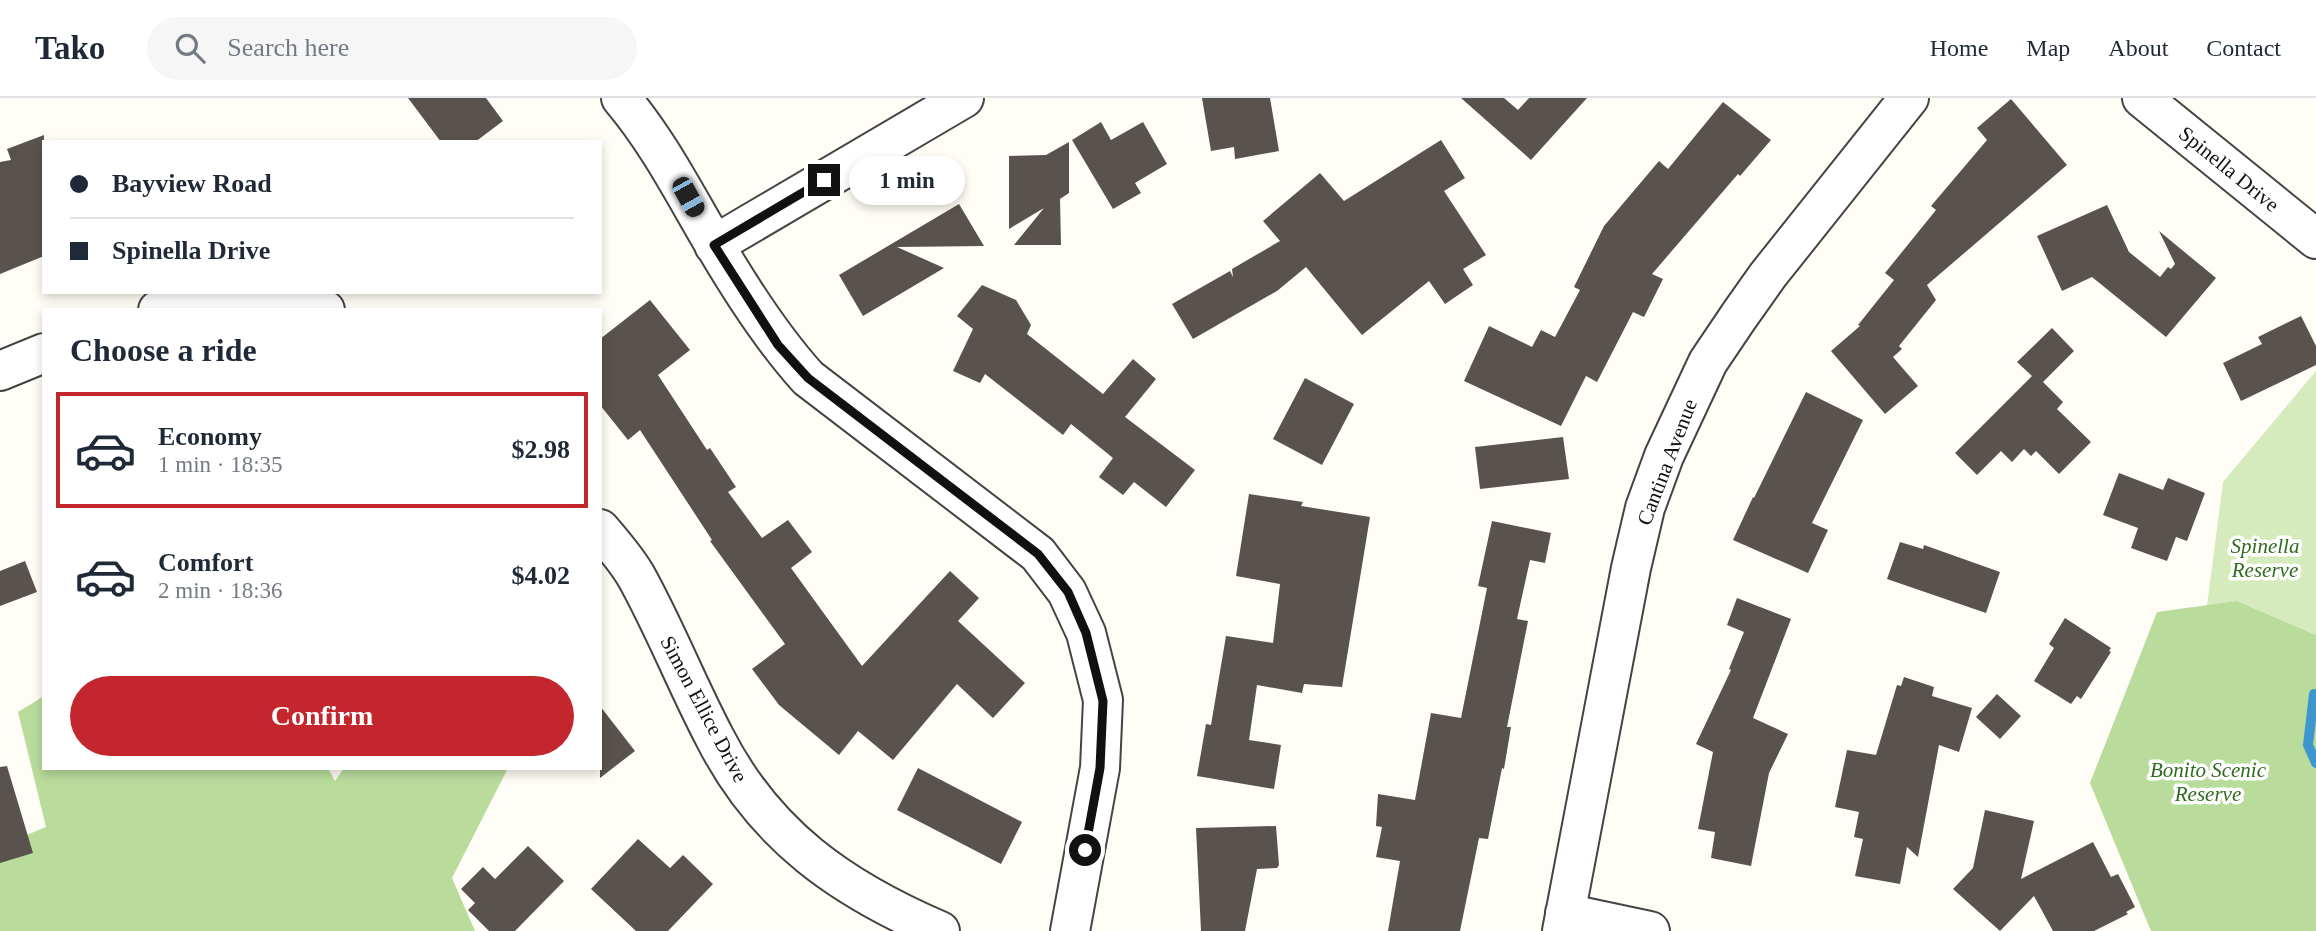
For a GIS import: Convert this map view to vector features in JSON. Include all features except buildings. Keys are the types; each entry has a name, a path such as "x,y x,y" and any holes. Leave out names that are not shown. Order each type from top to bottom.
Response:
{"street":[{"path":"621,98 661,150 714,245 778,345 808,378 1038,554 1068,592 1086,633 1103,701 1100,768 1070,931"},
{"path":"714,245 964,98"},
{"name":"Cantina Avenue","path":"1563,922 1631,568 1645,508 1664,456 1708,362 1739,316 1768,275 1909,98"},
{"name":"Spinella Drive","path":"2142,98 2316,239"},
{"path":"164,308 223,294 260,294 320,308"},
{"path":"0,370 42,354"},
{"name":"Simon Ellice Drive","path":"602,532 635,574 715,739 755,802 781,832 810,858 852,886 940,931"},
{"path":"1563,922 1650,931"}],"green space":[{"name":"Spinella Reserve","path":"2316,371 2316,635 2237,601 2207,606 2223,482"},
{"name":"Bonito Scenic Reserve","path":"2237,601 2316,635 2316,931 2151,931 2090,783 2157,612"},
{"path":"42,697 42,770 329,770 335,781 343,770 507,770 452,878 475,931 0,931 0,846 46,827 18,712"}],"waterway":[{"path":"2314,694 2308,745 2316,763"}],"route":[{"path":"824,180 714,245 778,345 808,378 1038,554 1068,592 1086,633 1103,701 1100,768 1085,850"}]}
